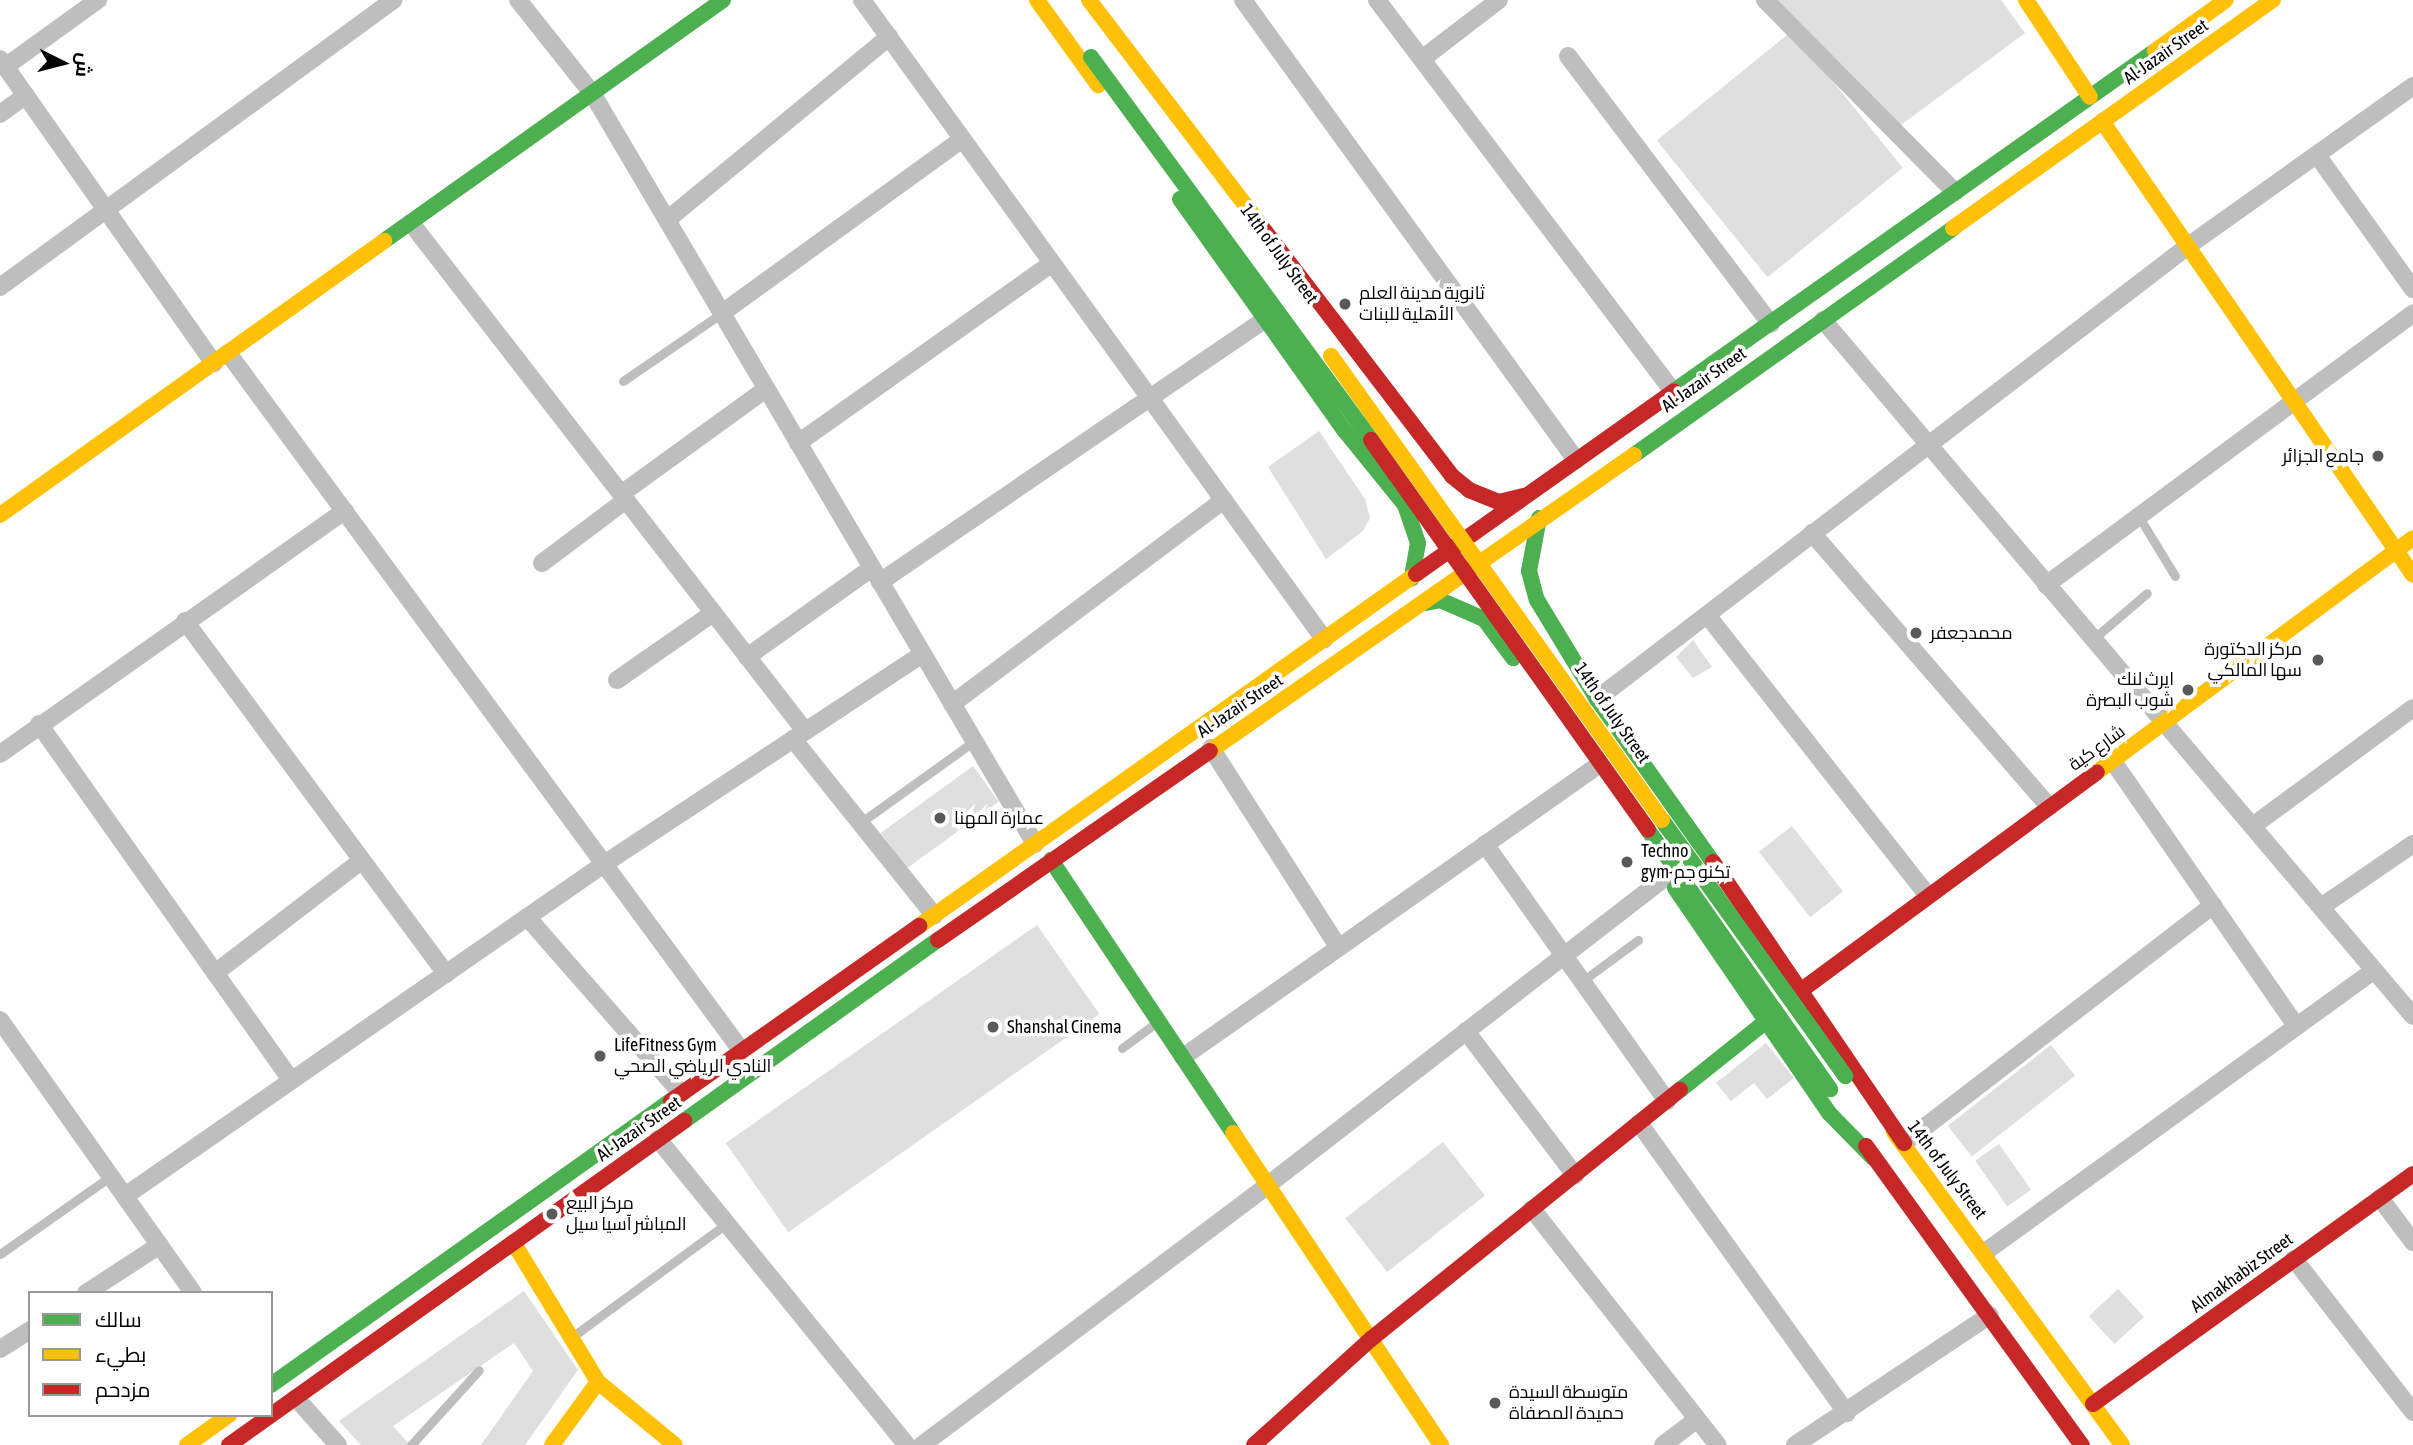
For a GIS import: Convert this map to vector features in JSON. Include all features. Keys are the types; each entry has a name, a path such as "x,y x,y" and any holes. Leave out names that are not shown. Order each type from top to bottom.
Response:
{"main road":[{"path":"0,516 723,0"},
{"path":"1037,0 1345,431 1405,505 1418,543 1412,578"},
{"name":"14th of July Street","path":"1043,0 1098,52 1465,538 1845,1076 1904,1143 2122,1445"},
{"name":"14th of July Street","path":"1075,0 1098,52 1830,1089 1873,1158 1990,1315 2076,1443"},
{"path":"1089,0 1444,466 1484,498 1499,502 1523,496"},
{"path":"2026,0 2090,97"},
{"name":"Al-Jazair Street","path":"273,1383 2226,0"},
{"name":"Al-Jazair Street","path":"273,1414 357,1357 513,1242 1051,860 1426,603 1539,518 2273,0"},
{"path":"2102,121 2413,575"},
{"path":"1405,505 1427,513 1443,505 1448,488 1444,466"},
{"path":"1539,518 1529,571 1537,600 1597,699 1803,989 1904,1143"},
{"name":"شارع كية","path":"1803,989 2413,538"},
{"path":"1494,632 1489,605 1503,588 1524,589 1537,600"},
{"path":"1426,603 1457,604 1484,619 1667,876 1763,1023 1829,1113 1873,1158"},
{"path":"1051,860 1441,1445"},
{"path":"1255,1445 1371,1339 1763,1023"},
{"name":"Almakhabiz Street","path":"2093,1404 2413,1174"},
{"path":"513,1242 598,1381 675,1445"},
{"path":"340,1336 357,1357"},
{"path":"298,1364 310,1372 314,1386"},
{"path":"552,1445 598,1381"},
{"path":"187,1445 226,1417"},
{"name":"Al-Jazair Street","path":"229,1445 269,1417"}],"street":[{"path":"98,0 3,63 107,211 345,511 741,1050"},
{"path":"0,287 394,0"},
{"path":"518,0 592,93 1035,844"},
{"path":"862,0 1324,639"},
{"path":"1243,0 1576,460"},
{"path":"1377,0 1673,391"},
{"path":"1422,59 1499,0"},
{"path":"1765,0 1955,192"},
{"path":"667,219 889,37"},
{"path":"1568,56 1771,324"},
{"path":"1597,699 2188,246 2413,86"},
{"path":"0,114 26,95"},
{"path":"722,313 962,139"},
{"path":"2317,155 2413,289"},
{"path":"411,223 747,657 860,824 934,915"},
{"path":"798,443 1052,264"},
{"path":"2046,585 2413,313"},
{"path":"747,657 1152,400 1266,319"},
{"path":"1823,320 2162,724 2254,825 2374,970 2410,1005"},
{"path":"542,563 766,389"},
{"path":"952,704 1224,500"},
{"path":"0,754 345,511"},
{"path":"1812,533 2049,807"},
{"path":"617,680 713,613"},
{"path":"1707,615 1928,897"},
{"path":"186,621 446,974"},
{"path":"125,1196 290,1079 604,864 922,654"},
{"path":"2254,825 2413,708"},
{"path":"39,724 290,1079"},
{"path":"1211,748 1337,945"},
{"path":"2112,760 2296,1027"},
{"path":"1183,1056 1337,945 1593,769"},
{"path":"1485,844 1562,957 1667,1101"},
{"path":"2321,907 2413,844"},
{"path":"215,974 362,860"},
{"path":"922,1445 1268,1185 1667,876"},
{"path":"1904,1143 2213,905"},
{"path":"527,917 681,1093"},
{"path":"1985,1252 2374,970"},
{"path":"0,1020 192,1291"},
{"path":"1466,1031 1575,1175"},
{"path":"1639,1123 1847,1413"},
{"path":"658,1139 729,1222 907,1445"},
{"path":"2379,1198 2413,1242"},
{"path":"1532,1209 1718,1445"},
{"path":"89,1291 160,1245"},
{"path":"2294,1259 2413,1412"},
{"path":"1795,1445 1847,1413 1990,1315"},
{"path":"0,1349 28,1330"},
{"path":"296,1398 338,1445"},
{"path":"1663,1445 1696,1420"}],"lane":[{"path":"623,381 722,313"},
{"path":"2139,517 2175,576"},
{"path":"2092,640 2147,593"},
{"path":"860,824 974,741"},
{"path":"1581,982 1638,940"},
{"path":"1122,1048 1158,1021"},
{"path":"0,1254 111,1176"},
{"path":"572,1338 729,1222"},
{"path":"411,1445 479,1370"}],"building":[{"path":"1775,0 2001,0 2025,33 1901,125"},
{"path":"1792,31 1903,168 1768,277 1657,141"},
{"path":"1319,431 1365,499 1370,518 1363,531 1326,559 1268,467"},
{"path":"1693,640 1712,667 1693,678 1676,657"},
{"name":"عمارة المهنا","path":"973,766 999,802 907,869 881,833"},
{"path":"1792,826 1843,891 1810,917 1759,852"},
{"path":"1037,925 1100,1014 788,1232 726,1143"},
{"path":"1766,1043 1794,1078 1767,1099 1754,1083 1731,1101 1716,1083"},
{"path":"2051,1045 2075,1076 1972,1156 1948,1126"},
{"path":"1443,1142 1485,1196 1387,1272 1345,1218"},
{"path":"1999,1144 2031,1190 2007,1207 1975,1161"},
{"path":"2118,1289 2144,1317 2115,1344 2089,1316"},
{"path":"524,1291 578,1370 525,1445 481,1445 533,1371 514,1343 393,1426 410,1445 361,1445 339,1421"}],"traffic: fast":[{"path":"384,241 723,0"},
{"path":"1674,391 2155,51"},
{"path":"1091,57 1371,440"},
{"path":"1180,199 1345,431 1405,505 1418,543 1412,578"},
{"path":"1634,455 1953,228"},
{"path":"1539,518 1529,571 1537,600 1597,699 1713,862"},
{"path":"1426,603 1440,600 1484,619 1513,658"},
{"path":"1662,820 1845,1076"},
{"path":"1648,830 1830,1089"},
{"path":"1051,860 1233,1133"},
{"path":"1675,888 1829,1113 1873,1158"},
{"path":"684,1121 938,940"},
{"path":"1680,1090 1764,1023"},
{"path":"273,1384 671,1101"}],"traffic: slow":[{"path":"1037,0 1098,85"},
{"path":"1089,0 1261,226"},
{"path":"2026,0 2090,97"},
{"path":"2155,51 2226,0"},
{"path":"1953,228 2273,0"},
{"path":"2102,121 2413,575"},
{"path":"0,515 384,241"},
{"path":"1331,356 1662,820"},
{"path":"1210,751 1634,455"},
{"path":"2097,772 2413,538"},
{"path":"919,926 1416,574"},
{"path":"1894,1132 2122,1445"},
{"path":"1233,1133 1441,1445"},
{"path":"513,1242 598,1382 675,1445"},
{"path":"552,1445 598,1382"},
{"path":"187,1445 226,1417"}],"traffic: jam":[{"path":"1261,226 1452,476 1469,490 1499,502 1523,496"},
{"path":"1416,574 1674,391"},
{"path":"1371,440 1648,830"},
{"path":"938,940 1210,751"},
{"path":"1803,989 2097,772"},
{"path":"1713,862 1904,1143"},
{"path":"671,1101 919,926"},
{"path":"1254,1445 1371,1339 1680,1090"},
{"path":"273,1414 684,1121"},
{"path":"1866,1146 2082,1445"},
{"path":"2093,1404 2413,1174"},
{"path":"229,1445 268,1417"}],"place":[{"name":"ثانوية مدينة العلم الأهلية للبنات","path":"1345,304"},
{"name":"جامع الجزائر","path":"2378,456"},
{"name":"محمدجعفر","path":"1916,633"},
{"name":"مركز الدكتورة سها المالكي","path":"2318,660"},
{"name":"ايرث لنك شوب البصرة","path":"2188,690"},
{"name":"عمارة المهنا","path":"940,818"},
{"name":"Techno gym-تكنو جم","path":"1627,862"},
{"name":"Shanshal Cinema","path":"993,1027"},
{"name":"LifeFitness Gym النادي الرياضي الصحي","path":"600,1056"},
{"name":"مركز البيع المباشر آسيا سيل","path":"552,1214"},
{"name":"متوسطة السيدة حميدة المصفاة","path":"1495,1403"}]}
